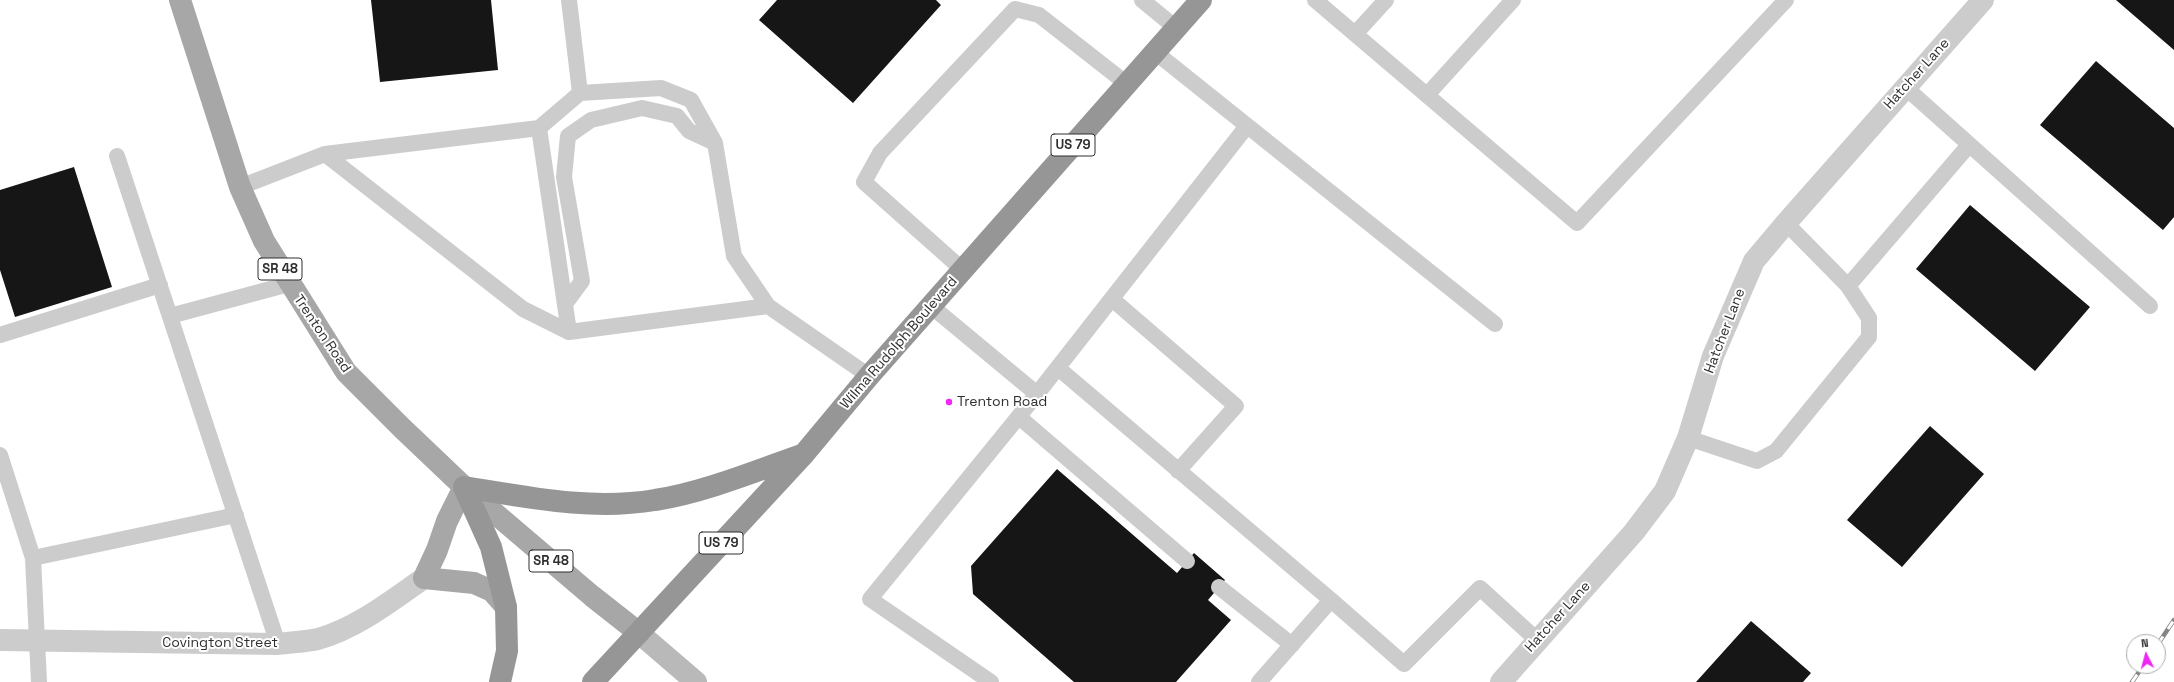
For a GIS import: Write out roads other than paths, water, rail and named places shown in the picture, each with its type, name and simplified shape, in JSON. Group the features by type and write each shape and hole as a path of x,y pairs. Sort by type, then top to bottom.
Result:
{"highway":[{"name":"Wilma Rudolph Boulevard","path":"593,682 804,454 869,376 1201,0"},
{"path":"464,487 572,504 623,504 656,500 718,484 804,454"},
{"name":"SR 48","path":"464,487 491,547 506,607 507,651 500,682"}],"main road":[{"name":"Trenton Road","path":"180,0 240,187 264,241 289,284 346,372 464,487 592,596 639,633"},
{"path":"464,487 447,521 437,550 424,578 474,583 492,591 506,607"}],"street":[{"name":"Hatcher Lane","path":"1501,682 1634,532 1665,491 1688,438 1713,356 1754,261 1905,87 1983,0"},
{"name":"Covington Street","path":"0,640 278,644 318,638 351,626 384,606 424,578"},
{"path":"639,633 696,682"}],"lane":[{"path":"569,0 580,93"},
{"path":"1142,0 1176,28"},
{"path":"1315,0 1577,223 1786,0"},
{"path":"1355,34 1386,0"},
{"path":"1427,95 1513,0"},
{"path":"963,270 864,182 880,153 1015,9 1039,15 1127,84"},
{"path":"1155,52 1495,324"},
{"path":"1905,87 2150,306"},
{"path":"240,187 325,154 539,128 580,93 661,88 691,100 715,143 734,256 768,306 869,376"},
{"path":"565,304 582,281 564,177 568,136 591,120 642,108 678,116 689,131 715,143"},
{"path":"991,682 870,599 1019,417 1247,126"},
{"path":"539,128 569,332"},
{"path":"1848,286 1969,144"},
{"path":"325,154 523,309 569,332 768,306"},
{"path":"117,156 278,644"},
{"path":"1688,438 1757,460 1776,451 1869,337 1869,318 1848,286 1786,223"},
{"path":"0,334 160,284"},
{"path":"170,316 289,284"},
{"path":"1112,299 1236,406 1178,471"},
{"path":"931,306 1037,394"},
{"path":"1058,368 1404,664 1480,588 1537,640"},
{"path":"1019,417 1187,561"},
{"path":"0,455 33,558 39,682"},
{"path":"33,558 236,515"},
{"path":"1219,587 1292,645"},
{"path":"1259,682 1331,600"}],"railway":[{"path":"2165,634 2174,620"},
{"path":"2132,682 2138,674"}],"place":[{"name":"Trenton Road","path":"949,402"}]}
